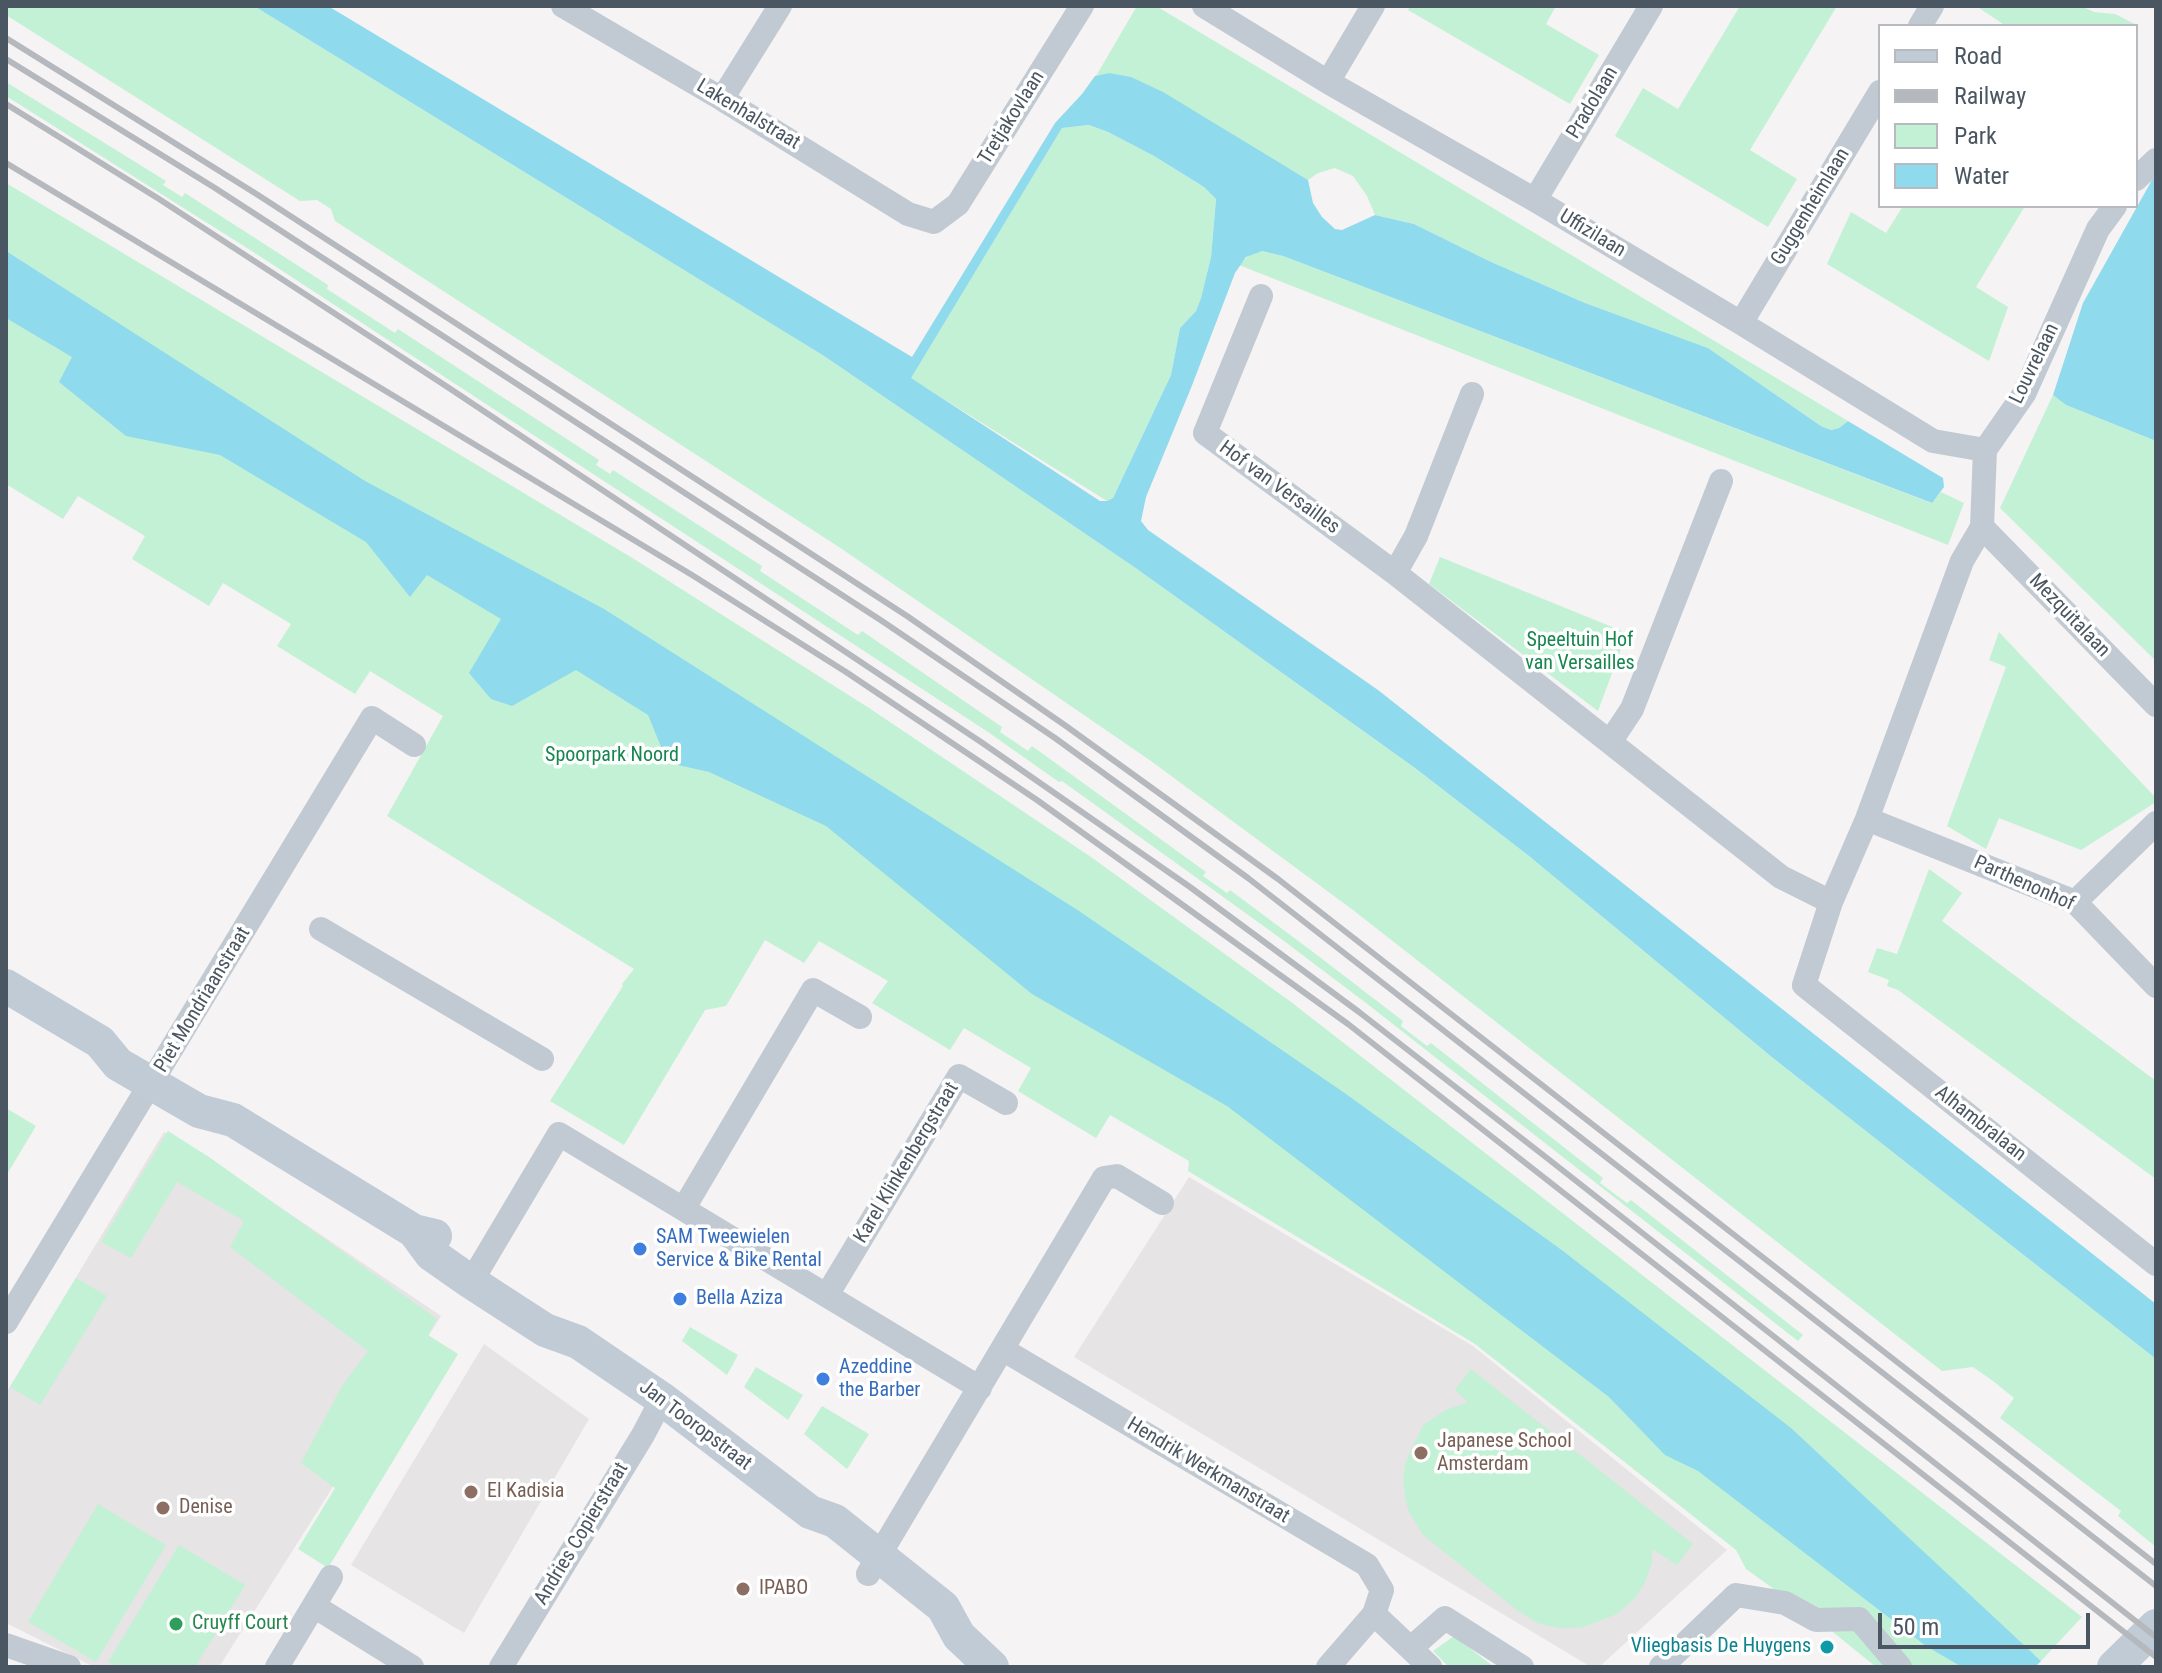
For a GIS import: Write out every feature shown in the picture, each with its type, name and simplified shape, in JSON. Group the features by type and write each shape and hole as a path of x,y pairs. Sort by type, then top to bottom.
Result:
{"street":[{"name":"Lakenhalstraat","path":"563,6 722,99 908,214 934,222"},
{"path":"722,99 780,6"},
{"name":"Tretjakovlaan","path":"934,222 958,204 1082,6"},
{"name":"Uffizilaan","path":"1204,6 1328,82 1535,200 1933,441 1985,450"},
{"path":"1328,82 1373,6"},
{"name":"Pradolaan","path":"1535,200 1651,6"},
{"path":"1921,24 1932,6"},
{"name":"Guggenheimlaan","path":"1741,323 1878,95"},
{"path":"2138,177 2156,160"},
{"name":"Louvrelaan","path":"1985,450 2024,394 2098,229 2114,208"},
{"name":"Hof van Versailles","path":"1261,296 1205,433 1395,573 1781,877 1831,902"},
{"path":"1395,573 1416,536 1472,394"},
{"path":"1831,902 1867,819 1962,561 1982,527 1985,450"},
{"path":"1610,742 1632,709 1721,481"},
{"name":"Mezquitalaan","path":"1982,527 2156,705"},
{"name":"Piet Mondriaanstraat","path":"6,1322 372,718 414,745"},
{"name":"Parthenonhof","path":"1867,819 2075,902 2156,986"},
{"path":"2075,902 2156,823"},
{"name":"Alhambralaan","path":"1831,902 1804,985 2156,1264"},
{"path":"321,929 542,1059"},
{"name":"Jan Tooropstraat","path":"6,986 100,1042 130,1046 158,1075 212,1094 233,1120 414,1231 444,1238 476,1272 558,1315 578,1342 662,1399 810,1512 822,1536 875,1565 931,1625 959,1636 992,1667"},
{"path":"684,1208 813,990 860,1017"},
{"name":"Karel Klinkenbergstraat","path":"827,1295 959,1076 1006,1103"},
{"path":"476,1272 559,1134 980,1388"},
{"path":"875,1565 1104,1178 1117,1176 1162,1203"},
{"name":"Hendrik Werkmanstraat","path":"1002,1349 1367,1565 1382,1590 1374,1614"},
{"name":"Andries Copierstraat","path":"501,1667 662,1399"},
{"path":"277,1667 331,1577"},
{"path":"1661,1667 1736,1595 1785,1603 1816,1620 1859,1619 1900,1667"},
{"path":"314,1606 412,1667"},
{"path":"1328,1667 1374,1614 1430,1667"},
{"path":"1411,1648 1445,1618 1522,1667"},
{"path":"2114,1667 2156,1626"},
{"path":"6,1645 69,1667"}],"shaded area":[{"name":"Denise","path":"164,1132 209,1159 441,1316 219,1667 94,1667 6,1623 6,1393"},
{"name":"Japanese School Amsterdam","path":"1189,1177 1473,1346 1727,1550 1599,1667 1591,1667 1074,1357"},
{"name":"El Kadisia","path":"484,1344 589,1419 464,1633 351,1565"}],"green space":[{"path":"6,6 254,6 824,356 1137,569 1415,768 1529,856 1773,1058 2156,1359 2156,1547 2118,1516 2121,1511 2000,1418 2014,1398 1993,1381 1973,1367 1942,1371 1353,910 1151,761 842,549 335,221 331,209 317,200 300,201 6,15"},
{"path":"1137,6 1156,6 1848,421 1831,430 1821,426 1708,348 1585,303 1414,224 1375,215 1353,176 1335,168 1308,180 1235,137 1109,73 1096,76"},
{"path":"1410,6 1556,6 1546,24 1599,55 1570,104 1408,10"},
{"path":"1740,6 1837,6 1750,150 1797,179 1768,227 1615,136 1643,88 1678,109"},
{"path":"1976,6 2081,6 2094,12 2115,14 2135,24 2003,24"},
{"path":"6,82 166,181 163,185 182,197 185,193 328,285 327,289 395,333 398,329 599,460 596,465 610,474 613,470 762,566 760,571 858,635 862,631 1002,727 1000,732 1028,751 1032,746 1206,872 1203,876 1227,893 1230,890 1317,955 1403,1021 1401,1026 1427,1046 1431,1043 1603,1178 1600,1183 1627,1203 1631,1200 1803,1335 1798,1341 1366,1003 1062,781 1059,782 988,732 258,255 6,96"},
{"path":"1089,125 1154,156 1204,187 1216,199 1211,257 1201,298 1196,311 1180,328 1171,375 1113,498 1107,501 910,378 1062,128"},
{"name":"Spoorpark Noord","path":"6,183 634,559 869,708 1091,857 1291,1002 2082,1617 2041,1661 2034,1654 2021,1667 1876,1667 1746,1569 1736,1550 1475,1344 1188,1171 1189,1161 1110,1115 1096,1138 1018,1091 1031,1068 964,1028 950,1050 872,1003 888,981 819,941 804,963 765,940 726,1006 705,1010 624,1145 550,1101 634,969 387,816 443,716 370,671 355,694 277,646 291,624 223,583 209,606 132,559 145,536 78,496 63,519 6,484"},
{"path":"1902,208 2024,208 1976,287 2008,307 1989,361 1827,264 1851,212 1886,233"},
{"path":"1262,251 1283,256 1931,503 1941,492 1964,503 1948,545 1239,265 1250,254"},
{"path":"2053,395 2066,405 2156,441 2156,661 2000,508"},
{"name":"Speeltuin Hof van Versailles","path":"1440,557 1627,633 1598,711 1429,584"},
{"path":"1999,632 2156,798 2156,802 2081,850 1999,818 1986,849 1947,826 2006,667 1989,660"},
{"path":"1929,869 1962,893 1942,921 2156,1081 2156,1179 1898,990 1887,986 1889,980 1868,972 1877,948 1897,954"},
{"path":"6,1108 36,1126 6,1176"},
{"path":"168,1131 437,1319 428,1335 458,1354 328,1568 298,1549 335,1488 301,1463 342,1386 368,1351 230,1247 244,1221 177,1182 131,1258 101,1242"},
{"path":"76,1278 107,1296 40,1405 10,1387"},
{"path":"690,1327 738,1355 727,1375 682,1341"},
{"path":"756,1367 803,1395 788,1420 744,1387"},
{"path":"1471,1369 1693,1544 1677,1565 1652,1549 1652,1562 1645,1582 1636,1597 1617,1614 1581,1628 1558,1628 1537,1623 1423,1535 1409,1512 1403,1480 1405,1464 1423,1425 1446,1410 1468,1402 1455,1390"},
{"path":"822,1406 869,1434 847,1469 804,1434"},
{"path":"98,1504 166,1545 96,1662 28,1622"},
{"name":"Cruyff Court","path":"179,1545 245,1585 195,1667 117,1667 108,1662"},
{"path":"1454,1636 1494,1667 1449,1667 1433,1651"}],"water":[{"path":"254,6 328,6 912,357 1055,123 1095,76 1109,73 1131,77 1163,92 1308,180 1313,203 1335,229 1342,230 1375,215 1414,224 1585,303 1708,348 1821,426 1831,430 1848,421 1943,478 1944,487 1932,503 1283,256 1262,251 1246,257 1235,273 1146,497 1141,521 1148,530 1378,690 2156,1304 2156,1359 1773,1058 1529,856 1415,768 1137,569 824,356","holes":["1089,125 1108,132 1204,187 1216,199 1211,257 1201,298 1196,311 1180,328 1171,375 1113,498 1100,501 911,378 1062,128"]},
{"path":"2156,177 2156,441 2066,405 2053,395 2083,303"},
{"path":"6,251 365,481 604,609 1079,911 1346,1094 1563,1251 1791,1428 2041,1661 2035,1667 1962,1667 1926,1646 1698,1471 1665,1455 1609,1397 1227,1106 1032,994 826,826 709,772 678,765 662,749 648,715 576,670 512,706 491,699 469,673 501,619 427,575 410,597 366,542 220,455 126,436 59,382 72,357 6,318"}],"railway":[{"path":"6,38 258,195 907,616 1066,726 1278,879 2156,1564"},
{"path":"6,59 215,188 882,621 1055,738 1248,878 2156,1586"},
{"path":"6,104 159,199 449,388 981,742 1190,887 1359,1012 2156,1637"},
{"path":"6,163 692,575 846,672 1037,800 1348,1024 2156,1657"}],"place":[{"name":"SAM Tweewielen Service & Bike Rental","path":"640,1249"},
{"name":"Bella Aziza","path":"680,1299"},
{"name":"Azeddine the Barber","path":"823,1379"},
{"name":"Japanese School Amsterdam","path":"1421,1453"},
{"name":"El Kadisia","path":"471,1492"},
{"name":"Denise","path":"163,1508"},
{"name":"IPABO","path":"743,1589"},
{"name":"Cruyff Court","path":"176,1624"},
{"name":"Vliegbasis De Huygens","path":"1827,1647"}]}
